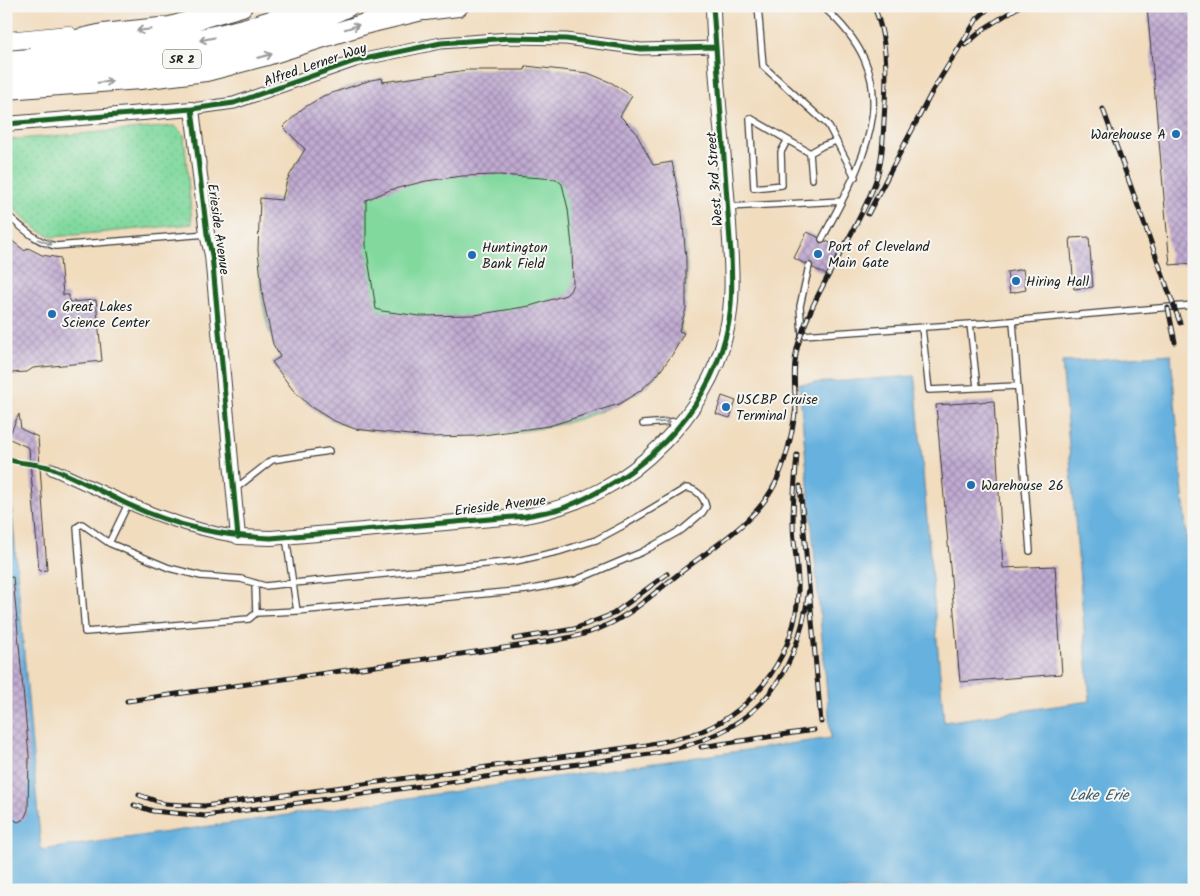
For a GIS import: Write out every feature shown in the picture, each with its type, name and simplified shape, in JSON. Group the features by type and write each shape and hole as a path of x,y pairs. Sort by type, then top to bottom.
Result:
{"highway":[{"path":"6,60 49,45 103,34 170,26 242,6"},
{"name":"SR 2","path":"6,76 180,60 236,48 290,23 312,6"},
{"name":"SR 2","path":"6,60 168,46 290,23 348,6"},
{"path":"6,89 140,79 206,71 267,56 353,27 431,8 458,6"}],"main road":[{"path":"6,40 103,34"}],"street":[{"name":"West 3rd Street","path":"713,6 728,207 732,289 726,334 721,349"},
{"name":"Alfred Lerner Way","path":"192,110 234,103 355,60 441,43 510,38 566,39 641,49 715,47"},
{"path":"6,124 192,110"},
{"name":"Erieside Avenue","path":"192,110 207,234 212,256 238,537"},
{"name":"Erieside Avenue","path":"52,469 128,504 186,526 238,537 286,537 526,516 561,508 601,491 635,470 684,421 706,386 721,349"}],"lane":[{"path":"758,6 763,66 821,118 836,141 855,177"},
{"path":"822,6 856,44 868,70 874,101 871,136 855,177 822,239"},
{"path":"787,141 781,152 782,186 754,188 750,118 810,153"},
{"path":"810,153 836,141"},
{"path":"810,153 812,179"},
{"path":"728,207 842,201"},
{"path":"6,214 34,238 44,244 56,246 207,234"},
{"path":"809,266 800,306 802,336 1013,321 1194,305"},
{"path":"1013,321 1030,551"},
{"path":"970,324 977,387"},
{"path":"922,328 929,390 1018,386"},
{"path":"643,424 684,421"},
{"path":"233,490 272,460 328,450"},
{"path":"686,488 693,489 704,499 706,506 702,513 683,529 642,552 574,581 545,588 472,596 256,613 249,619 85,632 77,527 82,524 109,543 170,568 201,576 241,579 265,586 516,561 561,552 603,536 686,488"},
{"path":"109,543 128,504"},
{"path":"286,537 297,611"},
{"path":"255,584 256,613"}],"green space":[{"name":"Huntington Bank Field","path":"526,66 569,71 594,77 632,96 620,117 635,131 653,165 672,162 683,225 687,268 687,289 680,331 684,333 675,350 659,373 638,392 611,407 548,427 514,433 446,437 357,428 338,423 323,415 298,395 272,362 280,357 272,340 262,301 258,238 260,199 282,199 287,180 305,149 283,127 317,101 368,81 382,78 384,82 467,70 525,70"},
{"path":"175,126 184,135 192,224 53,237 38,230 6,202 6,140"}],"water":[{"name":"Lake Erie","path":"1171,354 1194,623 1194,890 6,890 6,478 9,477 41,850 831,738 799,384 915,376 944,722 1090,701 1062,362"}],"building":[{"name":"Warehouse A","path":"1147,6 1194,6 1194,263 1170,265"},
{"name":"Huntington Bank Field","path":"526,66 588,73 612,83 632,96 620,116 635,131 653,165 672,162 682,212 686,260 686,309 679,331 684,333 672,355 658,374 640,391 619,404 549,426 476,436 428,437 355,429 332,420 311,407 293,390 272,362 280,357 273,344 263,299 258,250 260,198 282,200 287,180 305,149 283,127 302,109 323,96 371,80 382,78 383,82 467,70 525,70","holes":["499,175 556,179 562,184 568,209 572,246 573,284 566,295 530,306 475,315 420,316 376,309 366,246 366,200 390,190 426,181 462,176"]},
{"name":"Port of Cleveland Main Gate","path":"807,232 818,237 820,243 826,241 842,249 829,276 813,268 810,262 805,264 794,258"},
{"name":"Great Lakes Science Center","path":"6,236 25,251 28,248 42,255 60,258 63,295 69,295 69,302 96,300 102,361 33,368 27,372 10,373 6,367"},
{"path":"1089,237 1093,287 1074,289 1070,238"},
{"name":"Hiring Hall","path":"1023,269 1026,290 1010,293 1007,272"},
{"name":"USCBP Cruise Terminal","path":"722,396 736,401 730,418 716,414"},
{"name":"Warehouse 26","path":"994,401 1003,568 1055,566 1062,674 960,682 936,405"},
{"path":"19,414 21,429 38,437 47,570 39,571 29,448 8,438"},
{"path":"13,577 29,756 28,810 24,819 18,822 11,818 6,801 6,578"}],"railway":[{"path":"796,413 794,370 798,345 814,303 866,204 875,183 882,154 886,66 884,42 874,6"},
{"path":"868,214 933,90 977,19 991,6"},
{"path":"965,45 985,28 1020,6"},
{"path":"1103,109 1180,323"},
{"path":"1168,308 1175,342"},
{"path":"127,701 532,644 596,630 624,616 642,603 730,535 755,512 775,484 783,465 789,446 796,407"},
{"path":"139,795 165,804 205,806 647,745 702,731 722,721 756,693 782,655 790,635 796,613 798,591 793,523 797,455"},
{"path":"800,486 821,722"},
{"path":"514,639 574,629 613,614 667,574"},
{"path":"134,805 153,811 205,816 650,754 685,746 715,735 740,720 762,702 779,680 793,654 802,624 809,589"},
{"path":"701,747 814,730"}],"cycle path":[{"path":"6,459 51,468 145,512 180,524 233,535 271,538 526,516 563,508 618,480 643,462 666,441 686,418 716,365 726,335 730,315 732,275 713,6"},
{"path":"6,124 192,109 234,103 355,61 441,43 510,38 566,39 641,49 715,47"},
{"path":"192,109 207,234 212,255 238,537"}],"place":[{"name":"Warehouse A","path":"1176,134"},
{"name":"Port of Cleveland Main Gate","path":"818,254"},
{"name":"Huntington Bank Field","path":"472,255"},
{"name":"Hiring Hall","path":"1016,281"},
{"name":"Great Lakes Science Center","path":"52,314"},
{"name":"USCBP Cruise Terminal","path":"726,407"},
{"name":"Warehouse 26","path":"971,485"}]}
